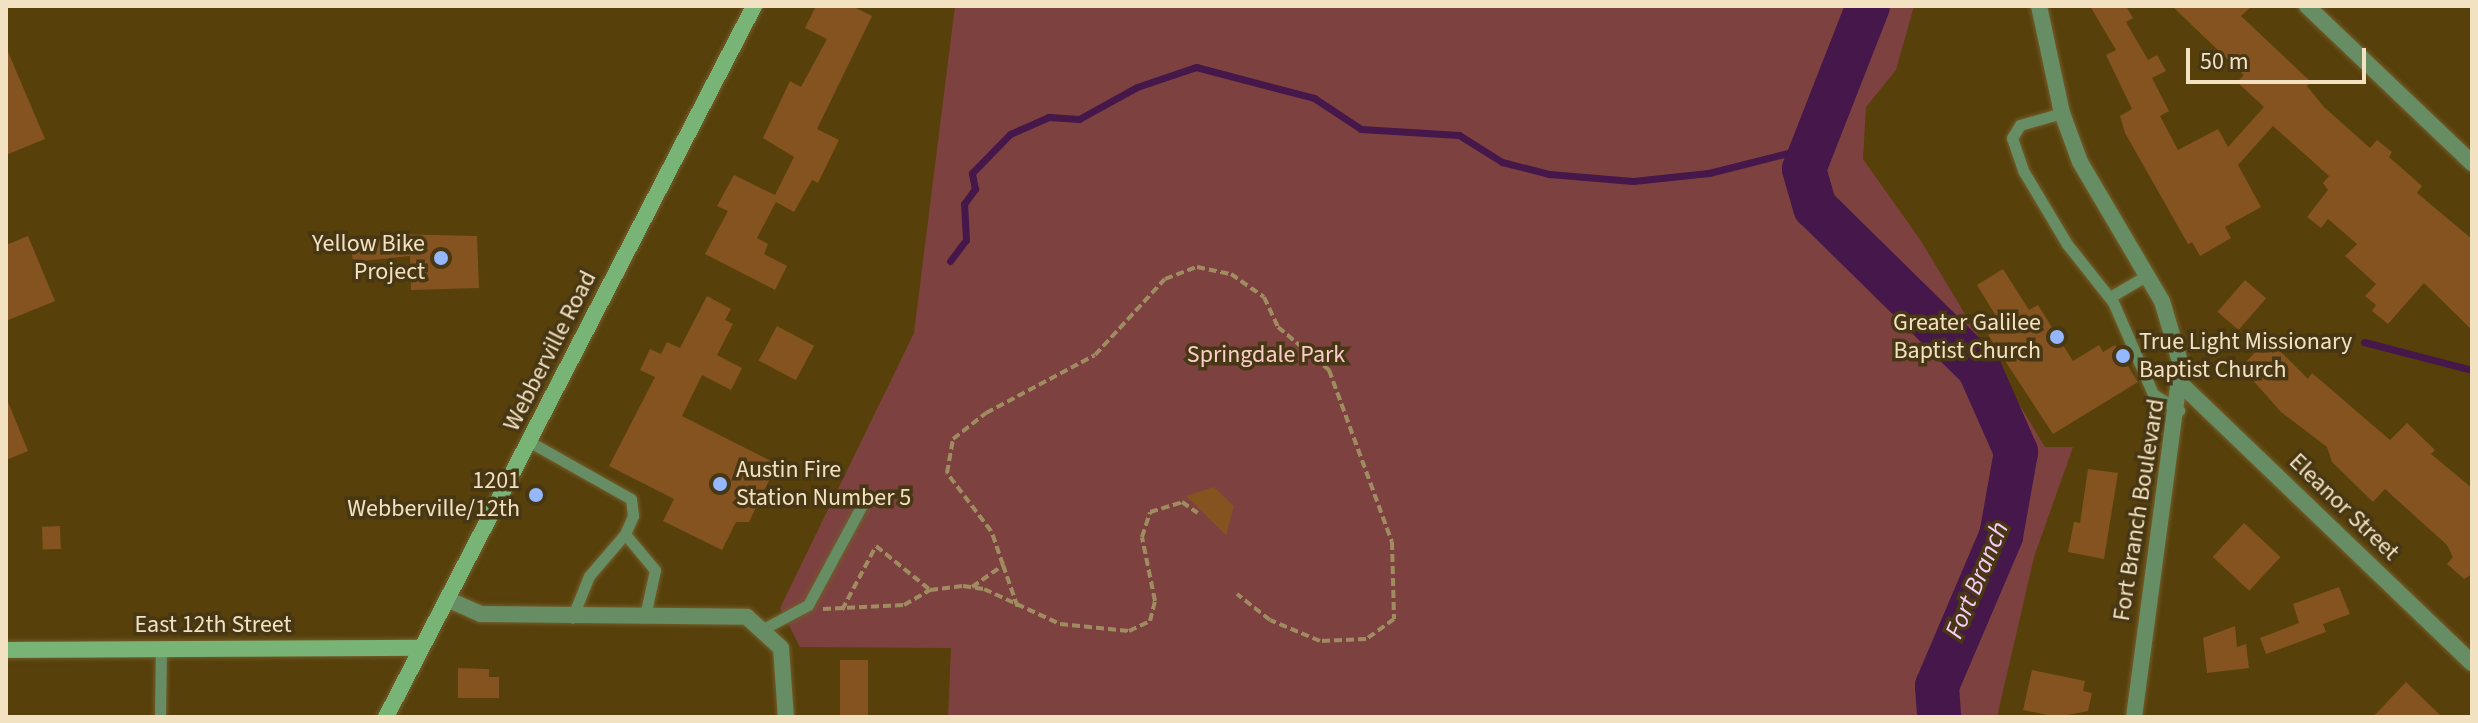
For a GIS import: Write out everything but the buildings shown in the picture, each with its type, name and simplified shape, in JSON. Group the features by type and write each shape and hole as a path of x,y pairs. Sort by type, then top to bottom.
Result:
{"street":[{"name":"Webberville Road","path":"386,717 754,6"},
{"name":"Fort Branch Boulevard","path":"2039,6 2062,113 2095,193 2171,321 2183,386 2134,717"},
{"path":"2307,6 2472,163"},
{"name":"Eleanor Street","path":"2183,386 2472,663"},
{"path":"447,599 480,614 571,619 728,614 768,630 785,663 786,717"},
{"name":"East 12th Street","path":"6,650 420,648"}],"lane":[{"path":"2062,113 2020,125 2012,138 2024,172 2067,244 2110,297 2153,394 2179,410"},
{"path":"2110,297 2146,276"},
{"path":"530,442 631,499 633,516 625,534 589,576 571,619"},
{"path":"768,630 808,605 862,505"},
{"path":"625,534 655,570 645,616"},
{"path":"160,717 161,649"}],"path":[{"path":"1018,610 991,531 947,473 953,439 986,413 1095,355 1165,279 1197,267 1231,274 1264,297 1278,327 1329,370 1392,542 1394,619 1366,639 1320,641 1270,620 1237,594"},
{"path":"819,609 904,605 930,590 972,587 1018,610 1060,624 1129,631 1150,621 1155,601 1142,537 1150,512 1182,502 1198,513"},
{"path":"842,610 876,546 930,590"},
{"path":"972,587 1003,565"}],"green space":[{"name":"Springdale Park","path":"955,6 1914,6 1896,70 1866,107 1863,159 1921,241 2045,447 2073,447 2034,557 1997,717 948,717 951,648 800,647 780,608 914,333"}],"waterway":[{"name":"Fort Branch","path":"1868,6 1804,169 1815,207 1979,368 2016,452 2001,536 1937,686 1939,717"},
{"path":"950,261 966,240 964,204 975,189 972,173 1010,134 1049,117 1079,119 1137,87 1196,67 1314,98 1361,129 1459,135 1502,162 1549,174 1633,181 1709,173 1811,147"},
{"path":"2364,342 2472,370"}],"place":[{"name":"Yellow Bike Project","path":"441,258"},
{"name":"Greater Galilee Baptist Church","path":"2057,337"},
{"name":"True Light Missionary Baptist Church","path":"2123,356"},
{"name":"Austin Fire Station Number 5","path":"720,484"},
{"name":"1201 Webberville/12th","path":"536,495"}]}
